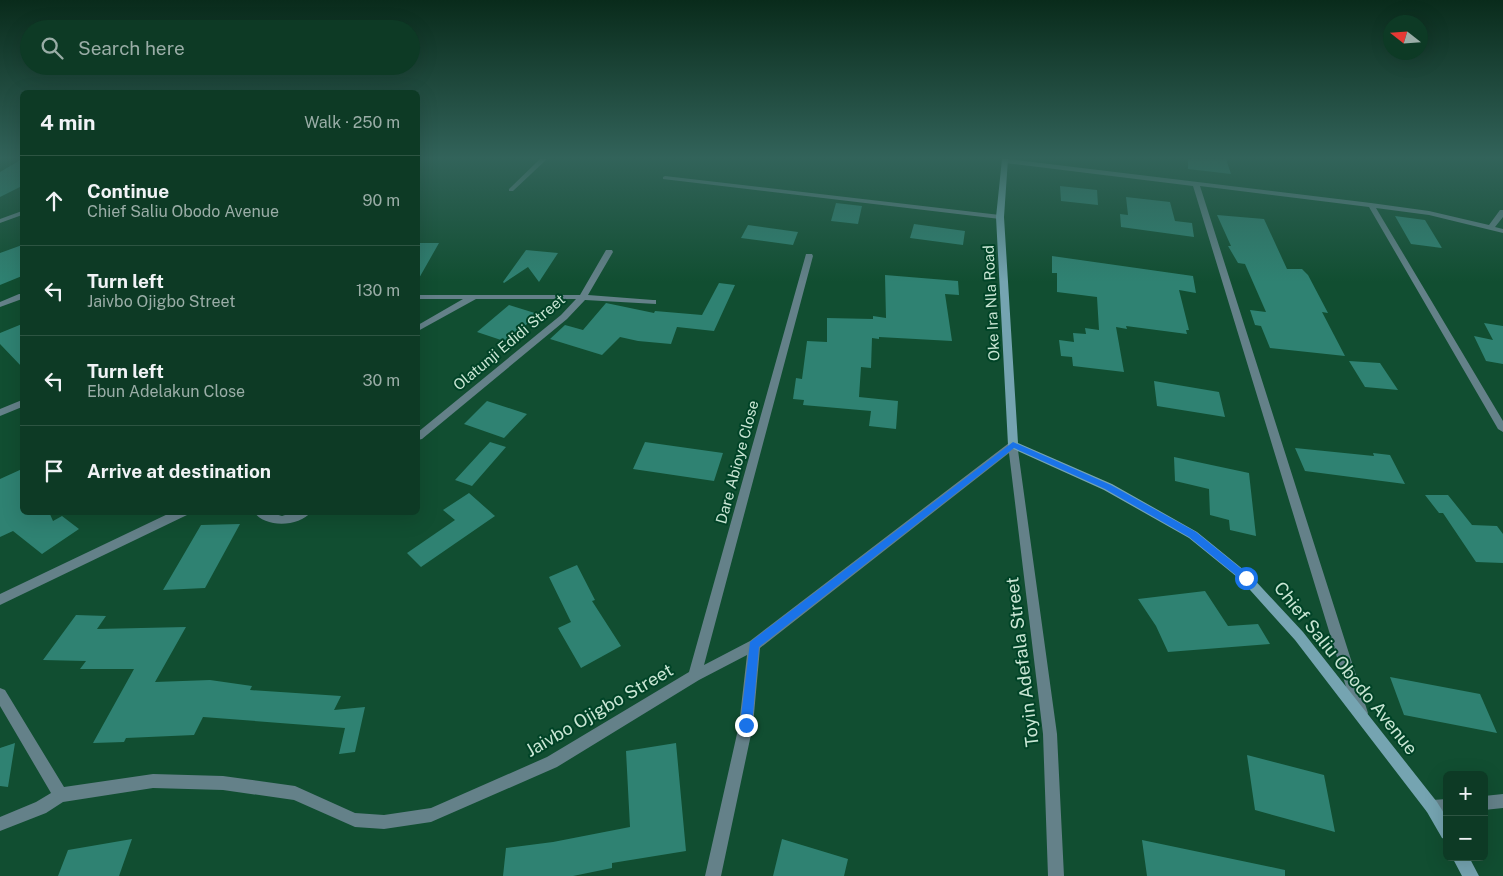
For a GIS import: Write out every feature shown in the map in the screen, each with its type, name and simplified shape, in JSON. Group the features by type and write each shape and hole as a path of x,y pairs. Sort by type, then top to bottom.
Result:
{"street":[{"path":"853,200 1000,217"},
{"name":"Oke Ira Nla Road","path":"1002,200 1000,217 1013,445"},
{"path":"1201,200 1363,719"},
{"path":"1328,200 1429,214 1503,231"},
{"path":"1371,205 1503,429"},
{"path":"1490,227 1503,212"},
{"path":"0,221 20,214"},
{"path":"608,252 583,297 653,302"},
{"name":"Dare Abioye Close","path":"694,676 809,256"},
{"path":"0,305 20,297"},
{"name":"Olatunji Edidi Street","path":"420,297 583,297"},
{"path":"420,327 475,297"},
{"name":"Olatunji Edidi Street","path":"420,435 564,318 583,297"},
{"path":"0,414 20,404"},
{"name":"Chief Saliu Obodo Avenue","path":"1013,445 1108,487 1193,535 1246,578 1299,636 1363,719 1440,806"},
{"name":"Jaivbo Ojigbo Street","path":"0,824 41,808 60,795 153,780 223,783 294,794 355,820 384,822 431,815 552,762 694,676 754,645 1013,445"},
{"name":"Toyin Adefala Street","path":"1013,445 1050,734 1056,876"},
{"path":"0,600 178,515"},
{"path":"262,515 268,520 288,521 300,515"},
{"path":"713,876 746,725 754,645"},
{"path":"0,694 60,795"},
{"path":"1488,803 1503,801"},
{"path":"1462,861 1470,876"}],"building":[{"path":"1098,200 1098,205 1061,201"},
{"path":"1126,200 1170,202 1175,221 1192,223 1194,237 1121,227 1120,214 1128,215"},
{"path":"836,203 862,206 858,224 831,221"},
{"path":"1217,215 1264,219 1287,269 1302,269 1308,275 1328,313 1322,312 1345,356 1270,348 1261,326 1255,325 1250,310 1266,312 1245,264 1238,263 1228,246 1231,246"},
{"path":"1395,216 1425,220 1442,248 1411,244"},
{"path":"914,224 965,231 963,245 910,238"},
{"path":"748,225 798,232 793,245 741,238"},
{"path":"420,243 439,243 420,276"},
{"path":"20,246 20,277 0,285 0,253"},
{"path":"526,250 558,253 539,282 528,267 504,283 503,282"},
{"path":"1052,256 1193,276 1196,293 1179,290 1189,330 1186,330 1187,334 1126,326 1127,329 1116,327 1124,372 1073,366 1072,357 1061,356 1059,340 1074,342 1073,333 1086,334 1085,328 1099,330 1097,297 1057,292 1057,273 1052,273"},
{"path":"885,275 958,281 959,295 945,294 952,341 872,338 871,368 861,367 859,397 898,401 896,429 869,426 871,411 803,405 804,400 793,399 796,378 802,379 807,341 827,342 827,318 873,319 873,316 886,318"},
{"path":"719,283 735,285 714,331 677,327 671,344 638,341 620,337 602,355 550,339 565,325 583,330 606,303 654,313 655,311 702,315"},
{"path":"509,305 538,314 507,342 477,332"},
{"path":"1484,323 1503,326 1503,364 1486,361 1474,336 1493,340"},
{"path":"20,325 20,365 0,344 0,333"},
{"path":"1349,361 1380,363 1398,390 1365,387"},
{"path":"1154,381 1219,392 1225,417 1157,406"},
{"path":"487,401 527,414 504,438 464,424"},
{"path":"490,442 506,447 472,486 455,480"},
{"path":"645,442 723,453 714,481 633,469"},
{"path":"1295,448 1374,456 1373,453 1390,455 1405,484 1305,471"},
{"path":"1174,457 1249,473 1256,536 1230,530 1229,520 1210,515 1209,489 1175,481"},
{"path":"20,470 20,515 50,515 53,521 62,516 79,529 42,554 13,531 0,537 0,479"},
{"path":"469,493 495,516 421,567 407,553 455,520 443,510"},
{"path":"1425,495 1448,495 1472,525 1497,526 1503,534 1503,563 1476,562 1443,513 1439,513"},
{"path":"240,524 205,588 163,590 201,525"},
{"path":"577,565 595,600 592,601 621,646 581,668 558,628 571,622 549,577"},
{"path":"1205,591 1228,626 1258,624 1270,644 1168,652 1156,626 1138,599"},
{"path":"76,615 106,616 97,629 186,627 155,682 210,680 252,686 250,690 341,696 334,710 365,707 355,752 339,754 345,728 203,717 194,735 126,738 124,742 93,743 134,669 80,669 86,661 43,660"},
{"path":"1390,677 1480,694 1497,733 1404,715"},
{"path":"15,743 8,787 0,786 0,748"},
{"path":"676,743 686,851 612,863 612,868 573,876 503,876 506,848 553,842 630,827 626,751"},
{"path":"1247,755 1324,775 1335,832 1255,810"},
{"path":"132,839 119,876 58,876 68,850"},
{"path":"782,839 848,859 844,876 773,876"},
{"path":"1142,840 1285,870 1285,876 1147,876"}],"route":[{"path":"746,725 754,645 1013,445 1108,487 1193,535 1246,578"}]}
